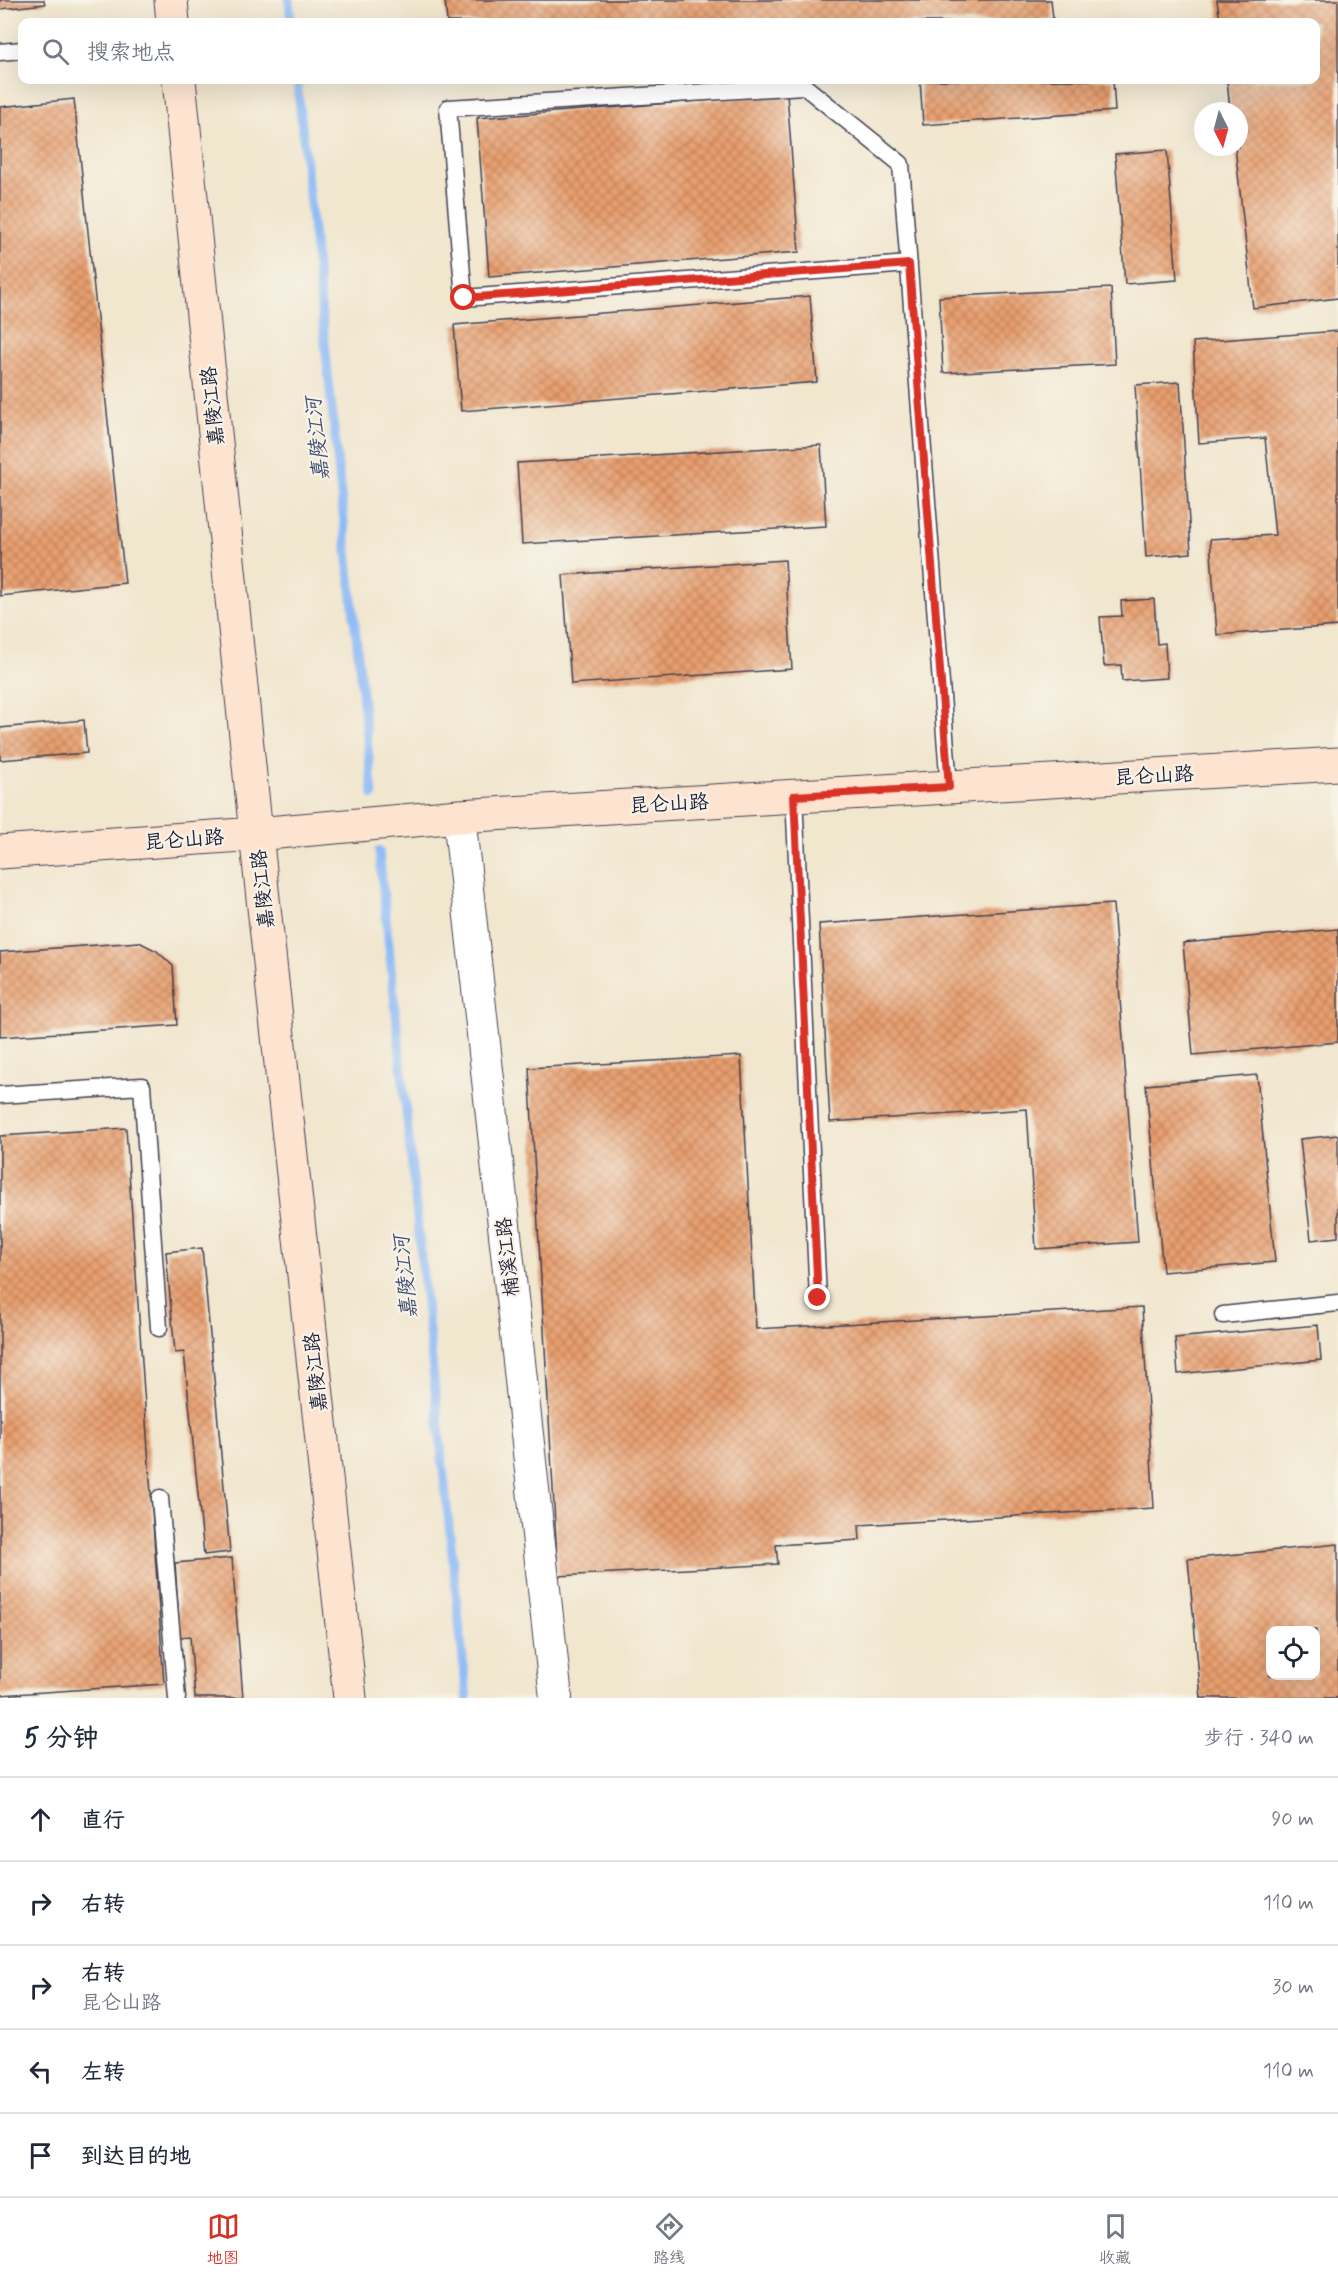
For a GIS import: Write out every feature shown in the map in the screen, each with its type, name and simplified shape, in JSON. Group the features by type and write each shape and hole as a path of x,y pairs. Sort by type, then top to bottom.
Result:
{"street":[{"path":"171,0 173,18"},
{"name":"嘉陵江路","path":"179,84 256,834 350,1698"},
{"name":"昆仑山路","path":"0,852 256,834 459,816 1338,764"},
{"name":"楠溪江路","path":"459,816 556,1698"}],"lane":[{"path":"0,52 18,50"},
{"path":"909,264 464,298 448,108 804,86 901,164 909,264 949,787"},
{"path":"794,796 818,1298"},
{"path":"0,1095 142,1086 159,1328"},
{"path":"1223,1315 1338,1303"},
{"path":"160,1498 177,1698"}],"building":[{"path":"0,0 44,0 45,4 0,9"},
{"path":"445,0 1051,0 1053,18 447,18"},
{"path":"1217,0 1338,0 1338,298 1253,308 1236,156 1248,156 1248,102 1229,102 1227,84 1320,84 1320,18 1219,18"},
{"path":"920,84 1113,84 1115,111 923,125"},
{"path":"787,94 799,252 489,277 477,118"},
{"path":"74,99 125,583 0,596 0,107"},
{"path":"1167,150 1177,280 1125,284 1115,154"},
{"path":"1111,288 1115,364 943,373 939,297"},
{"path":"810,296 817,382 461,411 454,325"},
{"path":"1338,331 1338,626 1217,635 1210,539 1275,535 1265,438 1199,443 1193,342"},
{"path":"1180,382 1191,553 1146,557 1135,385"},
{"path":"821,445 826,526 522,544 517,463"},
{"path":"785,560 792,669 571,684 563,575"},
{"path":"1154,599 1157,644 1165,643 1167,678 1122,681 1121,665 1104,666 1100,617 1122,616 1121,601"},
{"path":"84,720 87,753 0,760 0,728"},
{"path":"1113,904 1138,1242 1036,1249 1027,1109 830,1122 819,924"},
{"path":"1338,929 1338,1042 1193,1055 1183,943"},
{"path":"139,942 157,951 173,966 177,1025 0,1037 0,952"},
{"path":"741,1056 756,1329 1142,1307 1154,1508 859,1525 860,1540 776,1545 778,1564 558,1576 529,1068"},
{"path":"1257,1075 1275,1262 1163,1272 1146,1085"},
{"path":"126,1128 164,1684 0,1695 0,1136"},
{"path":"1338,1135 1338,1237 1311,1240 1300,1139"},
{"path":"202,1248 230,1552 204,1555 184,1352 175,1353 166,1252"},
{"path":"1318,1325 1321,1360 1178,1374 1175,1338"},
{"path":"1338,1544 1338,1698 1201,1698 1188,1559"},
{"path":"232,1558 243,1698 195,1698 190,1636 180,1637 175,1563"}],"waterway":[{"name":"嘉陵江河","path":"289,0 291,18"},
{"name":"嘉陵江河","path":"297,84 373,795"},
{"name":"嘉陵江河","path":"379,851 467,1698"}],"route":[{"path":"464,298 909,264 949,787 794,796 818,1298"}]}
